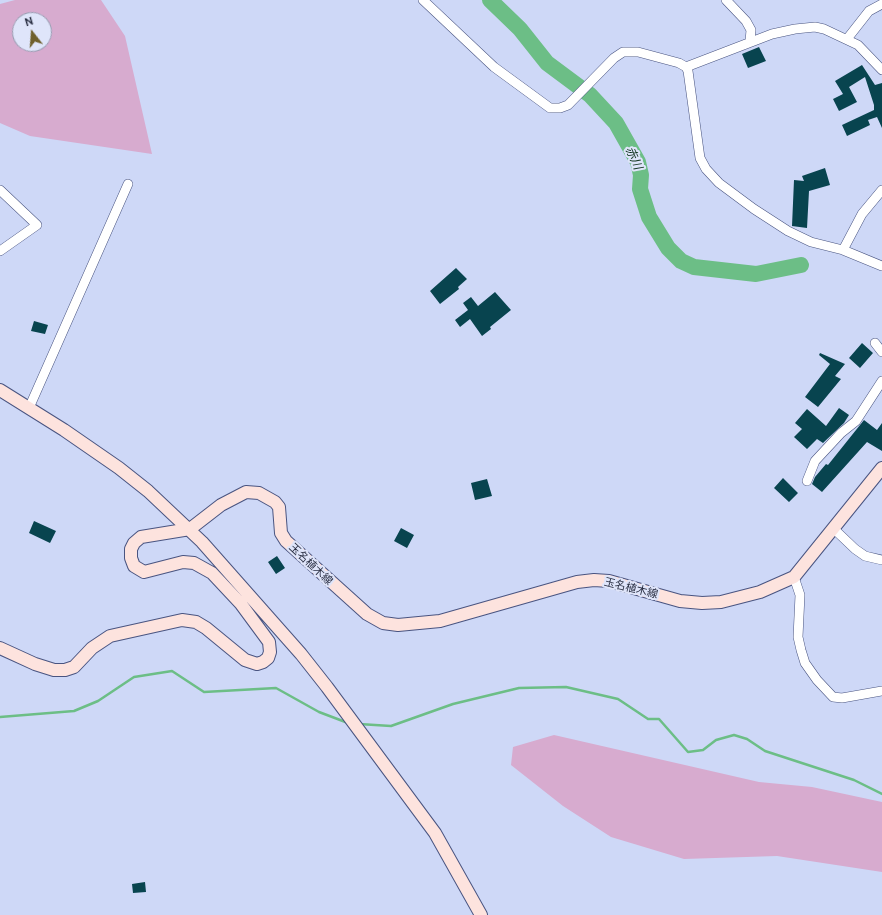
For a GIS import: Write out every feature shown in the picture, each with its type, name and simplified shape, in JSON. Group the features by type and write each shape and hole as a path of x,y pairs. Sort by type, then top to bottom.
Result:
{"main road":[{"path":"0,390 64,430 119,468 148,491 190,529 301,654 392,774 435,833 480,914"},
{"name":"玉名植木線","path":"0,648 35,664 54,670 65,670 74,667 92,648 110,636 182,620 196,622 206,628 245,660 257,664 263,662 268,658 270,652 269,642 241,604 212,573 194,563 183,562 144,572 137,569 132,562 131,549 134,543 141,537 190,529 221,505 239,494 252,491 259,493 275,502 279,507 281,533 286,541 310,564 367,614 383,623 398,626 440,620 577,582 594,580 609,581 680,601 702,603 721,602 760,592 794,577 882,468"}],"street":[{"path":"423,0 494,67 550,108 560,108 568,105 614,58 623,52 638,52 672,60 686,67 688,72 700,158 706,169 719,184 788,231 811,242 843,250 882,266"},
{"path":"726,0 746,21 751,30 750,41"},
{"path":"847,39 869,11 882,4"},
{"path":"686,67 750,41 795,29 815,27 824,29 847,39 858,46 882,70"},
{"path":"29,408 128,184"},
{"path":"0,190 37,225 0,251"},
{"path":"843,250 862,214 882,190"},
{"path":"875,343 882,352"},
{"path":"807,481 815,461 841,433 856,421 882,381"},
{"path":"834,529 855,549 865,556 882,560"},
{"path":"794,577 800,595 798,638 805,663 817,680 833,697 842,698 882,691"}],"shaded area":[{"path":"15,0 101,0 125,36 152,154 30,136 0,123 0,4"},
{"path":"554,735 759,782 812,787 882,802 882,872 777,856 684,859 611,837 563,806 511,765 513,747"}],"building":[{"path":"759,47 766,61 748,68 742,54"},
{"path":"862,65 875,85 882,83 882,128 877,117 868,120 870,125 847,136 842,125 874,110 874,105 865,77 849,87 857,102 839,111 833,99 843,94 835,81"},
{"path":"825,168 830,185 809,191 807,228 792,226 794,180 804,181 802,176"},
{"path":"456,268 467,279 458,287 459,289 440,304 430,291"},
{"path":"495,292 511,310 490,327 491,329 482,336 470,319 460,327 455,320 468,310 463,303 471,297 478,306"},
{"path":"34,321 48,325 45,334 31,331"},
{"path":"862,343 873,353 860,368 849,358"},
{"path":"820,353 845,364 835,376 841,379 818,407 805,397 830,364 819,355"},
{"path":"839,408 849,415 844,423 823,443 817,439 807,449 794,437 802,429 795,423 807,409 826,426"},
{"path":"864,420 877,430 882,423 882,451 867,442 822,492 812,484 815,477 826,464 828,465"},
{"path":"783,478 798,493 789,502 774,488"},
{"path":"487,479 492,496 475,500 471,483"},
{"path":"34,521 56,531 50,543 29,533"},
{"path":"401,528 414,535 407,548 394,541"},
{"path":"277,556 285,568 276,574 268,562"},
{"path":"145,882 146,892 133,893 132,884"}],"waterway":[{"name":"赤川","path":"490,0 520,29 547,63 590,95 616,123 638,162 641,175 640,189 649,217 668,248 681,261 694,267 756,274 801,265"},
{"path":"0,717 74,711 98,701 134,677 172,671 204,692 276,688 319,712 348,723"},
{"path":"359,724 391,726 453,704 519,688 566,687 618,699 648,719 659,719 688,752 703,750 716,740 734,735 747,739 765,751 854,780 882,794"}]}
